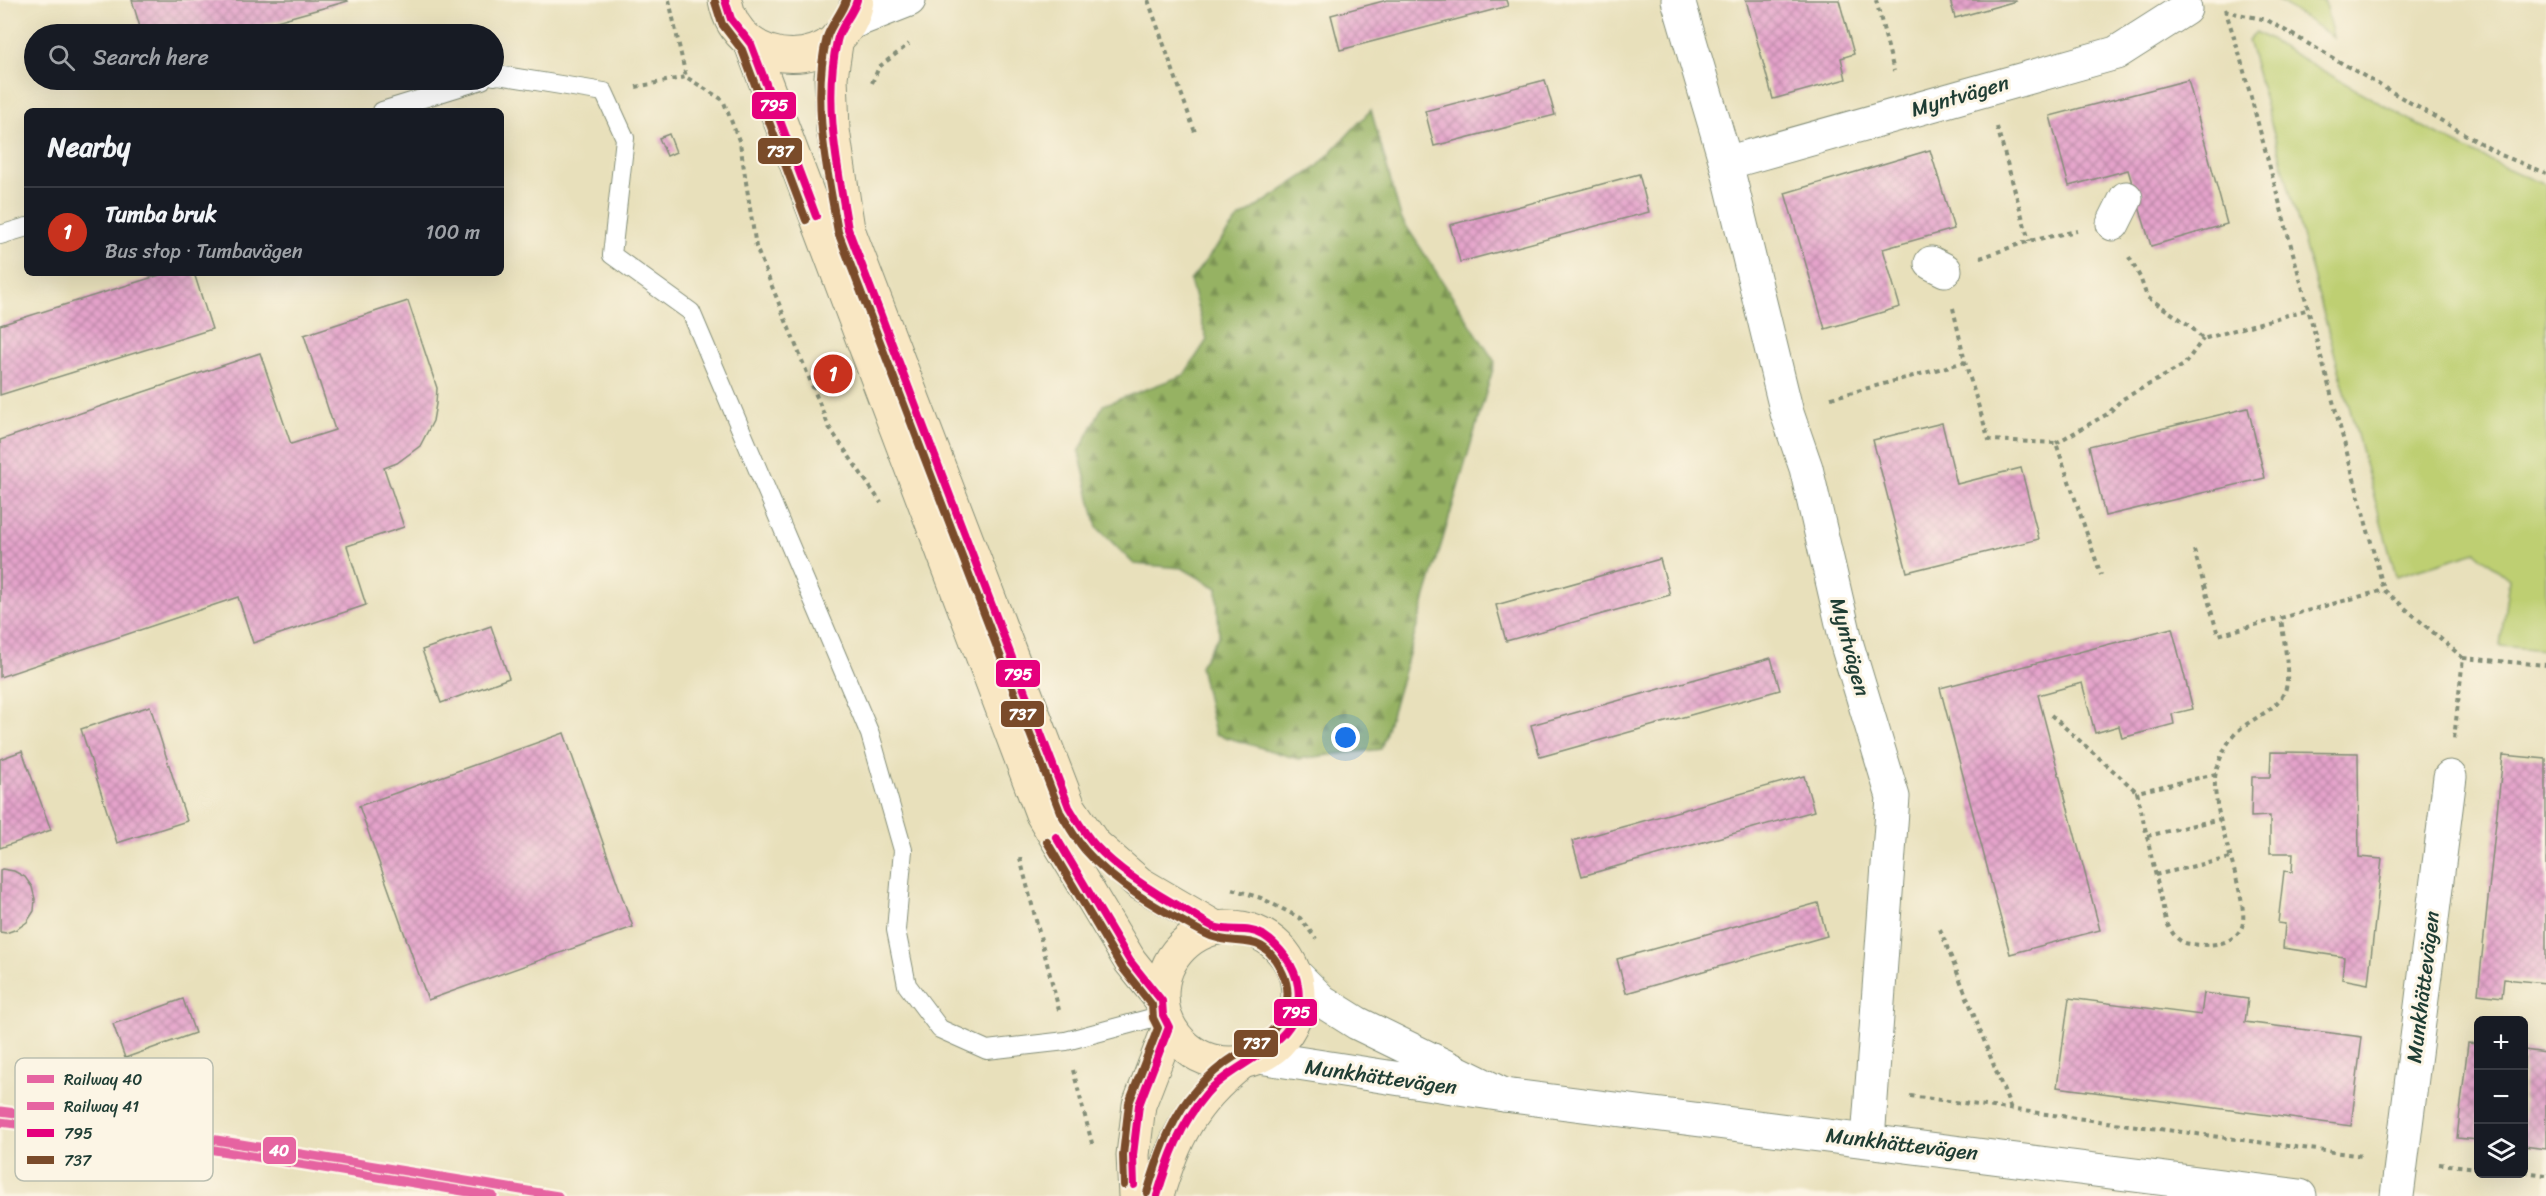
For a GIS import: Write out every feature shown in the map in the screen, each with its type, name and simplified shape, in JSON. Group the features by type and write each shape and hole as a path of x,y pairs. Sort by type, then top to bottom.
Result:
{"main road":[{"path":"724,0 727,13 735,27 751,44 1042,814 1184,1046 1208,1059 1250,1061"},
{"path":"751,44 774,54 797,56 818,51 847,21"},
{"path":"847,21 831,77 833,130 848,229 1069,807 1094,844 1139,883 1216,928"},
{"path":"1135,1196 1133,1155 1139,1105 1165,1014 1166,971 1172,958 1188,940 1216,928 1249,929 1262,934 1281,949 1294,974 1299,995 1294,1019 1282,1039 1218,1082 1187,1119 1167,1161 1158,1196"}],"street":[{"path":"847,21 909,0"},
{"name":"Myntvägen","path":"1678,0 1725,163 1787,413 1806,468 1848,645 1893,797 1868,1140"},
{"name":"Myntvägen","path":"1725,163 2116,53 2185,9"},
{"name":"Munkhättevägen","path":"2397,1196 2450,777"},
{"name":"Munkhättevägen","path":"1294,974 1322,1001 1357,1023 1504,1095"},
{"name":"Munkhättevägen","path":"1250,1061 2300,1196"}],"lane":[{"path":"504,76 604,92 625,138 612,255 691,312 870,734 903,850 896,930 907,985 940,1029 987,1050 1066,1041 1165,1014"},
{"path":"392,108 450,90"},
{"path":"0,236 24,227"}],"path":[{"path":"669,0 686,77"},
{"path":"1148,0 1196,135"},
{"path":"1876,0 1894,71"},
{"path":"2223,0 2384,590 2463,658 2546,665"},
{"path":"2185,9 2226,12 2267,20 2501,155 2546,173"},
{"path":"635,87 686,77 723,100 740,143 756,247 829,427 886,512"},
{"path":"1986,89 2029,241"},
{"path":"2203,339 2189,325 2147,297 2120,211 2029,241 1938,267 1989,440 2056,443 2109,413 2121,400 2184,365 2203,339 2309,309"},
{"path":"1831,398 1965,363"},
{"path":"2056,443 2101,574"},
{"path":"2194,550 2218,635 2384,590"},
{"path":"2051,715 2137,792 2166,921 2173,934 2183,943 2202,946 2220,943 2231,938 2241,928 2243,918 2220,819 2215,789 2216,774 2231,738 2272,708 2285,691 2287,678 2281,618"},
{"path":"2450,777 2463,658"},
{"path":"2137,792 2216,774"},
{"path":"2147,836 2220,819"},
{"path":"1016,848 1046,963 1053,980 1094,1152"},
{"path":"2155,875 2230,858"},
{"path":"1227,888 1261,898 1300,918 1319,944"},
{"path":"1940,929 2011,1110"},
{"path":"1871,1091 2474,1168"},
{"path":"2528,1173 2546,1175"}],"green space":[{"path":"2278,0 2324,0 2333,37"},
{"path":"2256,32 2434,133 2546,185 2546,650 2500,646 2509,579 2476,552 2396,576 2248,40"},
{"path":"1371,110 1401,218 1495,362 1381,749 1298,759 1215,734 1200,666 1219,635 1217,588 1182,568 1134,564 1097,527 1079,452 1103,405 1184,375 1207,340 1190,281 1237,220 1316,168"}],"building":[{"path":"132,0 348,1 266,24 139,24"},
{"path":"1387,0 1506,0 1508,6 1340,50 1331,15"},
{"path":"1746,0 1839,0 1854,54 1841,58 1846,79 1773,99"},
{"path":"1950,0 2015,0 2016,1 1955,18"},
{"path":"1545,80 1555,115 1434,146 1425,111"},
{"path":"2188,80 2227,224 2151,246 2128,170 2069,186 2050,116"},
{"path":"669,134 676,152 667,156 659,138"},
{"path":"1930,150 1954,229 1883,249 1900,307 1825,329 1785,193"},
{"path":"1639,174 1649,212 1460,262 1450,225"},
{"path":"156,276 195,276 212,329 0,395 0,325"},
{"path":"408,301 437,388 436,404 433,421 420,446 397,463 384,468 404,527 347,546 366,605 253,643 238,597 0,677 0,440 260,353 291,444 335,430 304,335"},
{"path":"2248,408 2265,478 2105,516 2089,446"},
{"path":"1942,423 1957,484 2021,468 2039,539 1907,572 1873,440"},
{"path":"1660,559 1670,595 1506,641 1496,605"},
{"path":"491,626 509,678 441,703 422,650"},
{"path":"2172,628 2193,709 2172,714 2174,724 2122,738 2119,726 2095,733 2082,683 2038,695 2100,930 2010,954 1940,688"},
{"path":"1771,658 1780,690 1540,757 1531,725"},
{"path":"150,706 187,821 117,843 81,729"},
{"path":"564,733 633,927 428,1000 359,806"},
{"path":"22,751 51,830 0,848 0,759"},
{"path":"2271,752 2358,753 2359,857 2382,859 2368,984 2342,979 2344,957 2283,948 2285,924 2278,923 2284,871 2292,872 2293,853 2270,853 2270,816 2251,817 2252,777 2270,777"},
{"path":"2503,755 2546,759 2546,983 2504,979 2502,997 2478,994"},
{"path":"1804,776 1814,811 1582,876 1572,841"},
{"path":"0,870 14,871 25,877 32,887 35,899 34,911 27,922 6,933 0,932"},
{"path":"1818,903 1827,936 1626,993 1617,959"},
{"path":"2204,993 2248,999 2245,1022 2362,1037 2351,1126 2057,1087 2069,998 2201,1015"},
{"path":"183,999 195,1033 125,1058 113,1024"},
{"path":"2468,1043 2474,1044 2474,1140 2457,1138"},
{"path":"2528,1051 2546,1053 2546,1149 2528,1147"}],"rail line":[{"name":"40","path":"0,1111 15,1113"},
{"name":"41","path":"0,1122 15,1124"},
{"name":"40","path":"213,1139 558,1196"},
{"name":"41","path":"213,1150 493,1196"}],"transit line":[{"name":"795","path":"725,0 731,19 751,44 816,216"},
{"name":"737","path":"846,0 827,37 820,85 822,134 838,232 1060,812 1085,850 1125,886 1204,933 1216,938 1257,944 1266,949 1275,959 1286,982 1287,1001 1276,1025 1262,1040 1225,1063 1211,1075 1193,1093 1182,1109 1164,1144 1147,1193"},
{"name":"795","path":"857,0 837,41 831,88 836,159 848,229 1069,807 1084,831 1105,855 1126,873 1162,897 1214,927 1251,931 1263,935 1286,957 1294,971 1298,986 1298,1006 1292,1023 1281,1037 1219,1082 1197,1105 1176,1142 1157,1196"},
{"name":"737","path":"715,2 722,24 742,50 806,220"},
{"name":"795","path":"1056,837 1130,961 1162,1001 1163,1015 1169,1027 1139,1105 1133,1155 1134,1185"},
{"name":"737","path":"1047,842 1121,966 1152,1005 1153,1018 1158,1028 1129,1103 1123,1155 1124,1185"}],"place":[{"name":"Tumba bruk","path":"833,374"}]}
